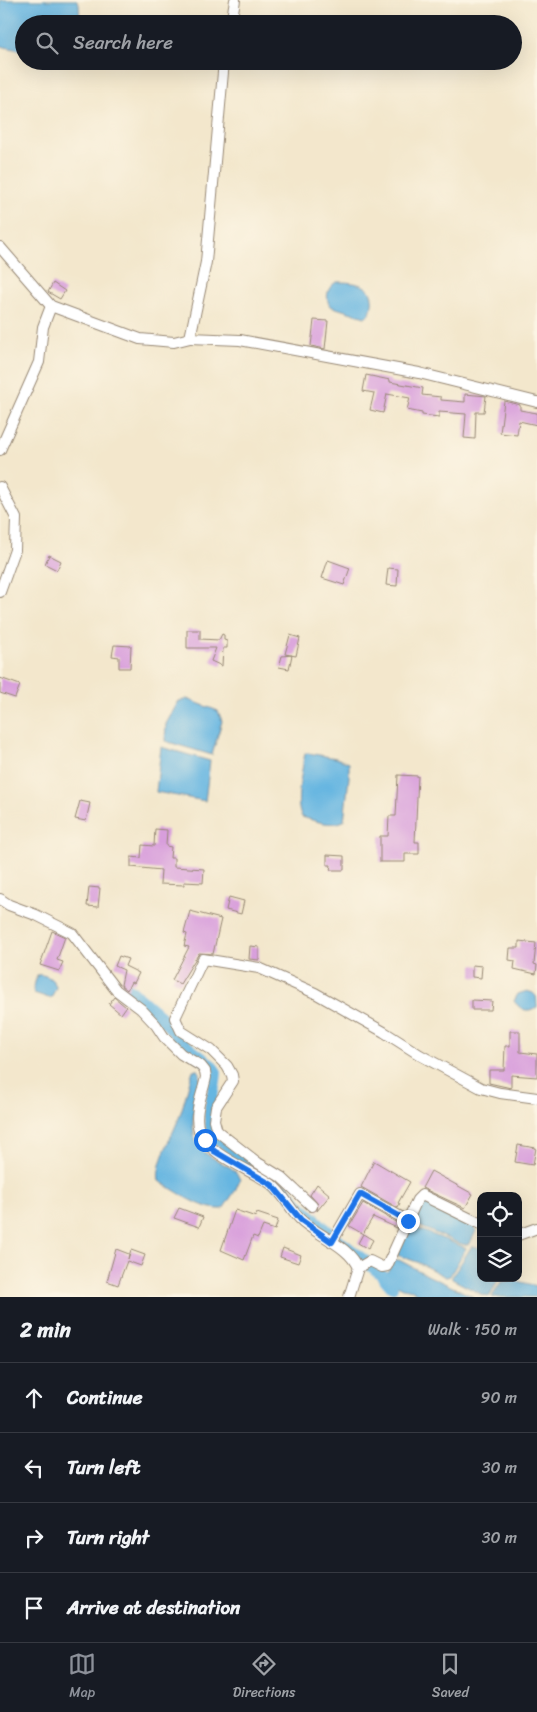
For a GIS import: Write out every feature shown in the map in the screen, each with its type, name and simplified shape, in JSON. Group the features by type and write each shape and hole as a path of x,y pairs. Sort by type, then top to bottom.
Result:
{"street":[{"path":"232,15 235,0"},
{"path":"190,338 206,262 223,70"},
{"path":"0,247 51,306 140,339 174,342 190,338 240,340 410,371 537,402"},
{"path":"0,450 39,362 43,327 51,306"},
{"path":"0,487 16,518 15,550 0,592"},
{"path":"0,898 9,905 72,932 116,990 141,1009 156,1025 164,1038 181,1054 205,1070 206,1077 197,1116 199,1130 214,1151 272,1185 301,1220 352,1258 358,1268"},
{"path":"312,1206 281,1177 258,1163 217,1131 214,1120 216,1107 233,1082 232,1075 228,1066 211,1050 181,1031 175,1018 203,959 258,968 315,993 427,1059 481,1088 500,1093 537,1098"},
{"path":"332,1242 360,1194 408,1221"},
{"path":"349,1297 358,1268 370,1261 382,1267 387,1266 422,1195 477,1222"},
{"path":"522,1234 537,1228"}],"water":[{"path":"0,0 77,0 79,3 80,15 15,15 15,49 0,46"},
{"path":"337,282 359,284 365,287 372,296 370,313 365,317 330,306 328,292 331,286"},
{"path":"187,699 218,711 222,721 212,755 165,741 166,724 178,702"},
{"path":"161,747 210,761 205,801 156,792"},
{"path":"305,754 336,758 349,763 344,821 328,823 302,817 299,805 299,789"},
{"path":"37,975 46,976 51,979 56,987 52,997 49,998 34,993"},
{"path":"527,991 536,996 537,1007 530,1010 519,1007 514,1001 518,994"},
{"path":"193,1070 198,1070 200,1075 199,1091 193,1119 196,1142 203,1152 232,1168 240,1179 235,1191 223,1209 206,1207 159,1181 162,1157 180,1115"},
{"path":"422,1200 473,1225 476,1231 470,1243 466,1245 458,1243 412,1223"},
{"path":"409,1228 416,1228 466,1248 450,1276 446,1277 417,1262 397,1255"},
{"path":"472,1246 477,1247 477,1282 497,1282 490,1296 483,1295 452,1279"},
{"path":"399,1260 474,1297 422,1297 413,1290 403,1288 386,1279 387,1272 394,1261"},
{"path":"501,1282 521,1282 537,1286 537,1297 492,1297"}],"building":[{"path":"53,283 65,291 60,299 48,292"},
{"path":"314,320 328,321 325,349 311,346"},
{"path":"366,375 423,388 422,395 441,397 441,400 465,402 465,394 486,396 484,412 476,412 475,439 464,438 466,414 439,412 439,417 422,415 422,413 407,410 410,398 387,394 383,413 370,410 374,393 363,391"},
{"path":"504,401 520,405 520,410 537,413 537,425 519,421 517,435 500,433"},
{"path":"49,555 61,561 57,570 45,564"},
{"path":"328,560 350,568 344,585 322,578"},
{"path":"388,568 398,569 397,586 386,585"},
{"path":"187,630 200,630 200,639 219,640 222,634 224,635 224,640 227,641 227,648 223,648 222,666 211,661 216,648 187,648"},
{"path":"290,635 300,638 296,656 285,654"},
{"path":"114,645 131,646 130,668 119,668 119,657 112,656"},
{"path":"292,655 289,669 279,667 282,656"},
{"path":"0,678 20,685 15,698 0,693"},
{"path":"398,775 418,776 415,842 419,842 419,854 405,854 405,862 380,862 380,836 388,836 389,816 396,816"},
{"path":"80,801 90,803 86,821 75,819"},
{"path":"155,829 167,830 166,846 171,847 170,858 174,858 174,867 204,869 203,883 184,882 184,885 160,884 161,870 131,867 131,857 141,858 142,845 154,846"},
{"path":"327,855 344,856 344,870 330,870 331,865 327,865"},
{"path":"89,887 100,888 98,907 87,906"},
{"path":"229,897 244,901 241,914 226,910"},
{"path":"190,911 221,919 213,954 199,953 180,984 172,980 189,947 184,946 187,934 184,933"},
{"path":"52,931 65,937 57,960 63,962 59,971 40,965"},
{"path":"519,941 536,943 534,964 537,965 536,974 514,969 515,961 509,960 510,948 519,948"},
{"path":"250,946 259,947 259,960 249,959"},
{"path":"119,956 128,959 125,966 139,973 134,983 131,982 127,990 121,985 124,970 115,966"},
{"path":"472,965 482,966 481,978 472,977"},
{"path":"114,997 126,1007 121,1014 109,1004"},
{"path":"472,1000 492,1001 491,1010 472,1010"},
{"path":"510,1031 520,1031 520,1052 537,1054 537,1077 511,1075 511,1088 489,1083 489,1070 504,1070 505,1046 510,1046"},
{"path":"518,1145 536,1148 533,1165 515,1162"},
{"path":"374,1161 410,1182 398,1203 400,1204 398,1208 361,1187"},
{"path":"431,1171 473,1194 465,1208 422,1188"},
{"path":"317,1184 330,1195 317,1211 318,1204 310,1195"},
{"path":"363,1203 399,1224 397,1228 373,1217 363,1234 349,1226"},
{"path":"179,1208 203,1217 199,1227 174,1218"},
{"path":"235,1210 256,1217 257,1213 278,1220 275,1230 263,1226 258,1238 253,1236 244,1260 221,1250"},
{"path":"363,1234 373,1240 368,1249 358,1243"},
{"path":"283,1248 301,1255 298,1263 280,1257"},
{"path":"116,1249 129,1254 128,1259 131,1250 145,1255 141,1266 127,1261 118,1285 107,1281"}],"waterway":[{"path":"129,989 160,1016 185,1045 211,1065 216,1072 210,1105 210,1122 216,1137 255,1169 285,1189 299,1205 332,1235 380,1273 392,1287"}],"route":[{"path":"205,1140 214,1151 272,1185 301,1220 332,1242 360,1194 408,1221"}]}
